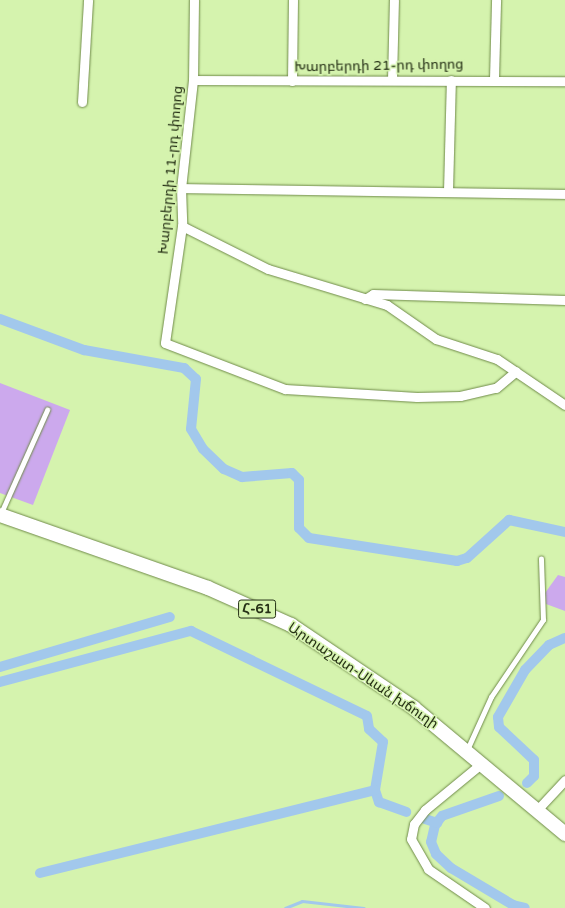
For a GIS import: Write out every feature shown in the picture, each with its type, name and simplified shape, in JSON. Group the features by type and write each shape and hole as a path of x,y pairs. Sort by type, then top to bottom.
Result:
{"main road":[{"name":"Արտաշատ-Սևան խճուղի","path":"0,515 208,588 291,625 414,708 467,750 565,834"}],"street":[{"path":"82,102 88,0"},
{"name":"Խարբերդի 11-րդ փողոց","path":"194,0 193,80 181,188 182,226 165,343 285,389 417,398 460,396 496,388 516,371"},
{"path":"292,81 293,0"},
{"path":"392,80 394,0"},
{"path":"494,79 496,0"},
{"name":"Խարբերդի 21-րդ փողոց","path":"193,80 292,81 494,79 565,81"},
{"path":"448,191 451,80"},
{"path":"181,188 565,194"},
{"path":"182,226 268,269 388,306 436,339 497,360 516,371 565,405"},
{"path":"365,299 373,294 565,300"},
{"path":"482,763 425,810 414,824 411,839 428,869 485,908"},
{"path":"537,810 565,780"}],"lane":[{"path":"0,515 47,410"},
{"path":"467,750 491,697 543,620 541,559"}],"shaded area":[{"path":"0,383 70,410 33,505 0,493"},
{"path":"558,575 565,577 565,611 546,604 545,593"}],"waterway":[{"path":"0,319 84,350 184,368 196,379 191,429 203,449 224,469 242,477 292,473 299,480 299,528 309,538 457,561 467,558 509,520 565,532"},
{"path":"0,667 170,617"},
{"path":"0,682 191,631 367,716 369,729 383,742 375,790 379,802 406,812"},
{"path":"527,783 534,776 534,760 499,727 498,717 525,670 549,645 565,638"},
{"path":"40,873 375,790"},
{"path":"499,796 442,816 435,825 431,842 436,854 451,868 513,905 525,908"},
{"path":"425,819 437,823"},
{"path":"285,908 302,901 364,908"}]}
